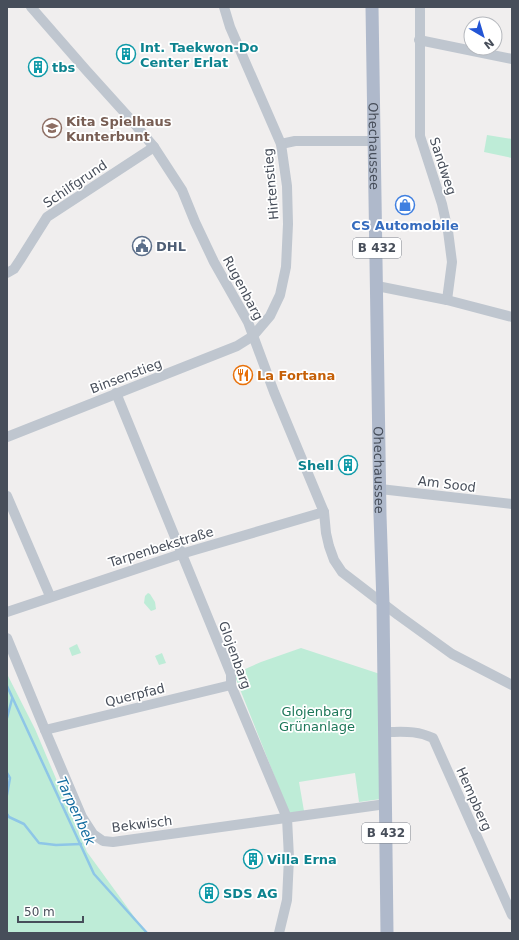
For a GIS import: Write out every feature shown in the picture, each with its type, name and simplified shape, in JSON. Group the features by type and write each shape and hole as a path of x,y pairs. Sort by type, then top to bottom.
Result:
{"main road":[{"name":"Ohechaussee","path":"372,7 383,604 387,933"}],"street":[{"name":"Rugenbarg","path":"32,7 154,147 182,190 214,262 248,322 274,392 324,512 329,546 334,560 342,572 452,654 512,685"},
{"name":"Hirtenstieg","path":"224,7 230,27 281,144 287,186 288,224 286,267 280,295 270,316 253,336"},
{"name":"Sandweg","path":"420,7 420,136 442,204 448,231 452,262 447,300"},
{"path":"419,40 512,59"},
{"path":"281,144 296,141 375,141"},
{"name":"Schilfgrund","path":"7,273 14,268 20,260 47,217 154,147"},
{"path":"377,286 447,300 512,316"},
{"name":"Binsenstieg","path":"7,437 237,346 253,336"},
{"name":"Glojenbarg","path":"116,393 231,674 231,685 287,818 289,858 288,900 279,933"},
{"name":"Am Sood","path":"380,489 512,504"},
{"path":"7,496 50,596"},
{"name":"Tarpenbekstraße","path":"7,612 50,596 181,554 324,512"},
{"name":"Bekwisch","path":"7,638 44,730 82,818 93,834 103,841 113,842 386,804"},
{"name":"Querpfad","path":"44,730 231,685"},
{"name":"Hempberg","path":"385,732 414,732 433,738 512,915"}],"green space":[{"path":"487,135 512,139 512,158 484,152"},
{"path":"148,593 155,602 156,609 151,611 144,603 145,596"},
{"path":"77,644 81,653 72,656 69,648"},
{"name":"Glojenbarg Grünanlage","path":"301,648 380,674 381,799 359,802 355,773 299,782 304,811 289,813 234,674 261,662"},
{"path":"162,653 166,663 159,665 155,656"},
{"path":"7,674 35,729 87,852 146,933 7,933"}],"waterway":[{"name":"Tarpenbek","path":"7,686 94,874 147,933"},
{"path":"7,718 12,699"},
{"path":"7,773 10,778 7,795"},
{"path":"7,814 9,817 24,824 39,843 56,845 81,844"}],"place":[{"name":"Int. Taekwon-Do Center Erlat","path":"126,54"},
{"name":"tbs","path":"38,67"},
{"name":"Kita Spielhaus Kunterbunt","path":"52,128"},
{"name":"CS Automobile","path":"405,205"},
{"name":"DHL","path":"142,246"},
{"name":"La Fortana","path":"243,375"},
{"name":"Shell","path":"348,465"},
{"name":"Villa Erna","path":"253,859"},
{"name":"SDS AG","path":"209,893"}]}
